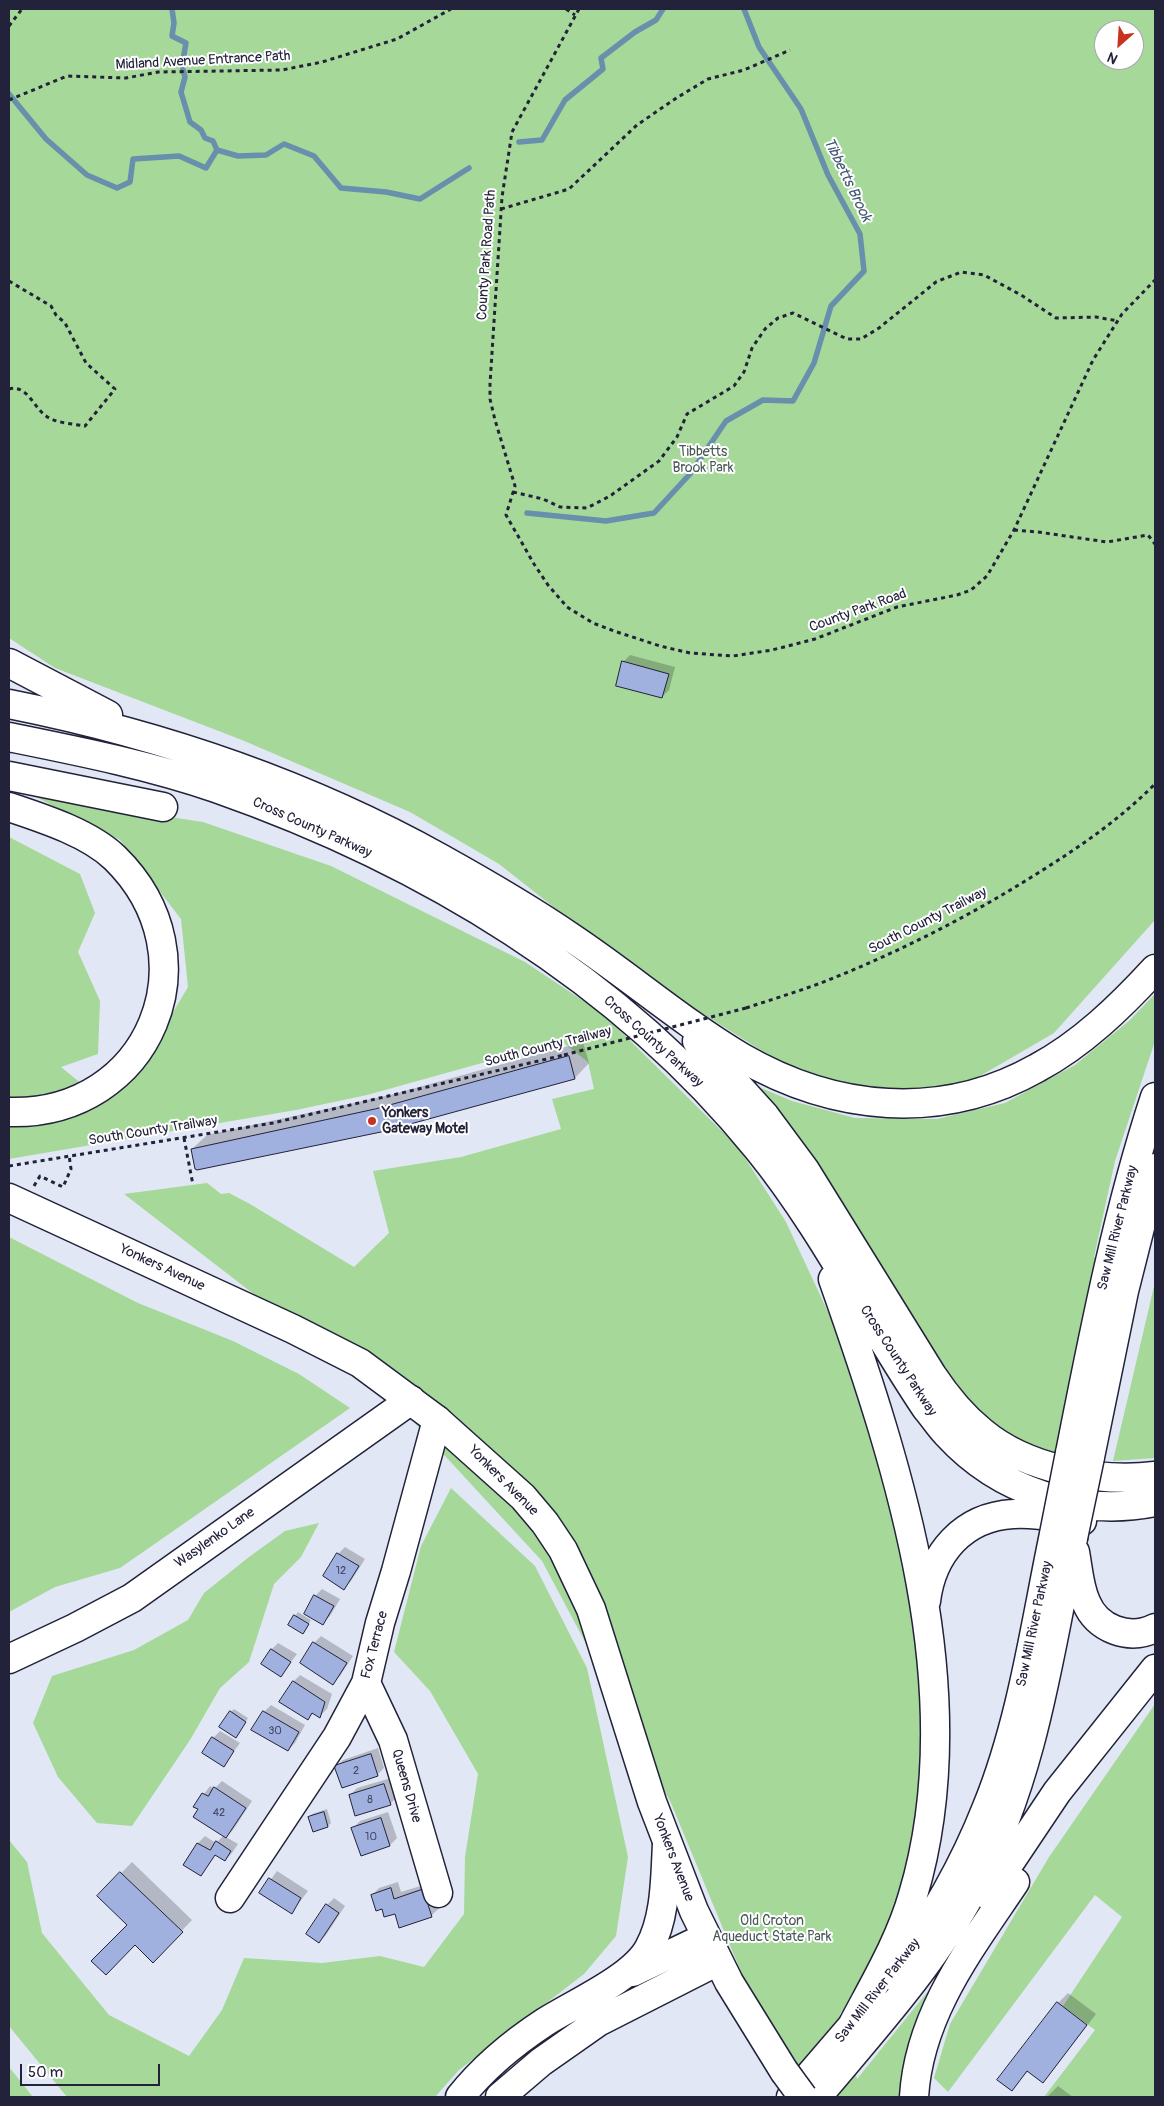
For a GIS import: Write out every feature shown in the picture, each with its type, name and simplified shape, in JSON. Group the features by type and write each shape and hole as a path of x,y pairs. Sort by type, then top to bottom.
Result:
{"main road":[{"path":"9,663 161,742"},
{"name":"Cross County Parkway","path":"9,704 63,715 161,742 285,784 329,803 412,843 544,919 628,978"},
{"name":"Cross County Parkway","path":"9,737 144,767 249,800 309,824 384,859 503,926 589,985 662,1046 748,1137 780,1176 814,1225 907,1380 926,1408 948,1435 973,1458 1012,1483 1057,1500 1075,1504 1112,1507 1155,1502"},
{"path":"9,776 163,807"},
{"path":"9,808 75,833 114,857 137,885 151,907 158,925 164,964 161,997 152,1025 137,1052 114,1077 88,1095 60,1107 43,1111 9,1112"},
{"path":"628,978 719,1043 791,1082 840,1098 865,1102 915,1104 967,1096 991,1089 1036,1069 1075,1043 1102,1021 1133,994 1155,969"},
{"path":"628,978 698,1042 765,1116 805,1170 932,1375 962,1414 994,1441 1023,1456 1051,1466 1079,1473 1113,1478 1155,1476"},
{"name":"Saw Mill River Parkway","path":"791,2097 888,1982 927,1926 960,1868 985,1814 999,1776 1063,1536 1080,1455 1113,1244 1155,1096"},
{"name":"Saw Mill River Parkway","path":"1080,1455 1155,1168"},
{"name":"Yonkers Avenue","path":"9,1198 324,1344 360,1363 437,1420 524,1497 545,1523 563,1550 584,1594 603,1642 667,1844 706,1937 750,2016 784,2071 804,2097"},
{"path":"814,1225 853,1334 887,1440 905,1511 924,1610 932,1678 934,1730 933,1785 926,1842 920,1869 906,1915 885,1962 852,2026"},
{"name":"Wasylenko Lane","path":"9,1659 76,1628 132,1598 411,1400"},
{"name":"Fox Terrace","path":"230,1898 337,1737 366,1683 380,1623 437,1420"},
{"path":"924,1610 931,1577 943,1552 958,1534 988,1518 1014,1514 1121,1525 1155,1522"},
{"path":"1063,1536 1085,1600 1097,1619 1114,1629 1128,1633 1141,1633 1155,1628"},
{"name":"Saw Mill River Parkway","path":"817,2097 909,1986 959,1915 990,1856 1013,1801 1026,1762 1043,1688 1063,1536"},
{"path":"835,2097 935,1974 1042,1813 1073,1771 1155,1669"},
{"path":"914,2097 919,2062 926,2034 940,1998 956,1970 1155,1678"},
{"name":"Queens Drive","path":"366,1683 393,1740 438,1893"},
{"path":"460,2097 487,2068 522,2038 635,1966 645,1954 653,1940 663,1899 667,1844"},
{"path":"605,1986 706,1937"},
{"path":"500,2097 541,2062 598,2022 718,1961"}],"path":[{"path":"9,26 22,9"},
{"name":"Midland Avenue Entrance Path","path":"9,100 67,76 126,78 158,72 282,70 322,62 397,39 451,9"},
{"path":"566,9 575,15"},
{"name":"County Park Road Path","path":"506,516 515,486 490,399 501,209 512,132 579,9"},
{"path":"501,209 569,189 638,125 678,97 708,79 744,70 790,50"},
{"path":"513,492 543,499 560,507 587,508 610,496 660,461 678,437 687,414 734,386 744,372 752,348 771,323 778,318 793,313 846,339 861,339 879,328 936,282 962,272 984,275 1021,295 1056,318 1096,317 1118,321"},
{"path":"9,280 35,298 51,306 56,315 65,324 86,363 115,389 85,426 47,418 28,394 12,388 9,389"},
{"name":"County Park Road","path":"506,516 520,543 548,585 567,606 593,623 660,646 690,652 733,656 772,650 815,639 897,607 957,595 971,590 987,576 1014,530 1093,360 1122,314 1155,280"},
{"path":"1014,530 1107,542 1148,535 1155,544"},
{"name":"South County Trailway","path":"9,1166 274,1123 564,1056 746,1008 834,978 913,944 982,908 1094,838 1135,804 1155,784"},
{"path":"184,1138 193,1185"},
{"path":"40,1176 63,1187 71,1169 68,1155"}],"green space":[{"name":"Tibbetts Brook Park","path":"9,9 1155,9 1155,920 1054,1033 944,1097 844,1089 794,1071 689,1005 565,916 499,864 410,812 242,740 55,668 9,638"},
{"name":"Old Croton Aqueduct State Park","path":"36,797 203,822 331,866 525,962 603,1014 738,1147 786,1222 842,1342 891,1483 916,1622 927,1762 912,1867 864,1983 840,2014 857,2079 963,1948 908,2097 798,2097 787,2083 671,1803 542,1561 399,1406 124,1194 207,1183 221,1194 229,1193 250,1204 354,1267 389,1233 373,1171 461,1157 561,1129 552,1099 594,1089 588,1062 561,1041 367,1095 296,1110 9,1159 9,837 80,874 95,913 78,952 100,1001 98,1054 61,1067 99,1098 141,1066 188,987 181,919 120,840"},
{"path":"1155,994 1155,1041 1115,1161 1094,1257 1096,1258 1055,1458 1029,1452 953,1395 917,1330 826,1178 749,1083 792,1101 855,1118 937,1119 1005,1103 1075,1065 1130,1020"},
{"path":"9,1237 138,1303 233,1341 299,1374 350,1408 120,1568 55,1587 9,1612"},
{"path":"1155,1282 1155,1458 1113,1461"},
{"path":"451,1488 535,1566 587,1668 628,1857 616,1936 584,1974 459,2070 435,2097 67,2097 9,2026 9,1840 27,1862 42,1933 109,2015 189,2056 222,2010 244,1958 322,1963 380,1956 424,1967 464,1914 465,1857 478,1774 430,1691 394,1652 421,1546"},
{"path":"319,1523 301,1557 274,1584 249,1662 220,1688 190,1740 132,1826 97,1823 58,1777 33,1723 52,1676 134,1650 188,1620 204,1593 249,1557 285,1531"},
{"path":"1155,1704 1155,2097 1044,2097 1095,2030 1063,2006 1122,1917 1095,1895 948,2092 934,2078 950,2024 1049,1857"},
{"path":"9,2067 33,2097 9,2097"}],"building":[{"path":"622,661 669,674 662,698 616,686"},
{"name":"Yonkers Gateway Motel","path":"569,1056 575,1079 381,1132 195,1169 191,1149 375,1109"},
{"path":"337,1553 359,1566 344,1590 323,1576"},
{"path":"314,1595 334,1606 323,1625 304,1614"},
{"path":"294,1615 309,1624 303,1634 288,1625"},
{"path":"313,1642 347,1663 333,1685 300,1663"},
{"path":"271,1649 291,1662 281,1677 261,1664"},
{"path":"293,1681 325,1702 320,1718 312,1713 308,1720 279,1702"},
{"path":"230,1711 246,1722 236,1738 219,1727"},
{"path":"263,1711 299,1732 288,1751 251,1730"},
{"path":"212,1737 234,1751 224,1767 202,1753"},
{"path":"371,1754 378,1776 342,1788 334,1766"},
{"path":"384,1784 391,1805 355,1816 349,1795"},
{"path":"214,1787 246,1808 226,1838 193,1817 198,1809 193,1807 202,1793 208,1796"},
{"path":"324,1812 328,1827 313,1832 308,1817"},
{"path":"381,1818 390,1846 361,1856 351,1828"},
{"path":"216,1841 231,1851 225,1861 215,1855 201,1876 183,1865 197,1843 210,1850"},
{"path":"120,1872 183,1932 153,1963 135,1945 106,1975 91,1961 127,1925 97,1896"},
{"path":"269,1878 301,1898 292,1914 259,1893"},
{"path":"391,1888 394,1899 423,1889 432,1917 399,1928 395,1914 384,1917 382,1909 376,1911 371,1895"},
{"path":"326,1904 339,1913 319,1943 306,1934"},
{"path":"1057,2002 1087,2025 1043,2083 1027,2071 1012,2091 997,2080"}],"waterway":[{"path":"172,9 174,23 172,36 186,43 182,66 185,77 181,92 190,122 201,130 205,138 213,141 217,150"},
{"path":"519,142 542,140 565,100 603,69 601,58 635,32 656,20 663,9"},
{"name":"Tibbetts Brook","path":"527,513 606,521 654,513 690,474 726,421 763,400 793,401 814,363 831,306 864,271 860,234 828,175 801,109 759,47 744,9"},
{"path":"9,94 46,139 87,175 117,188 130,182 133,159 179,156 206,168 217,150 238,156 266,155 284,144 314,156 341,188 386,192 420,199 469,168"}],"place":[{"name":"Yonkers Gateway Motel","path":"372,1121"}]}
